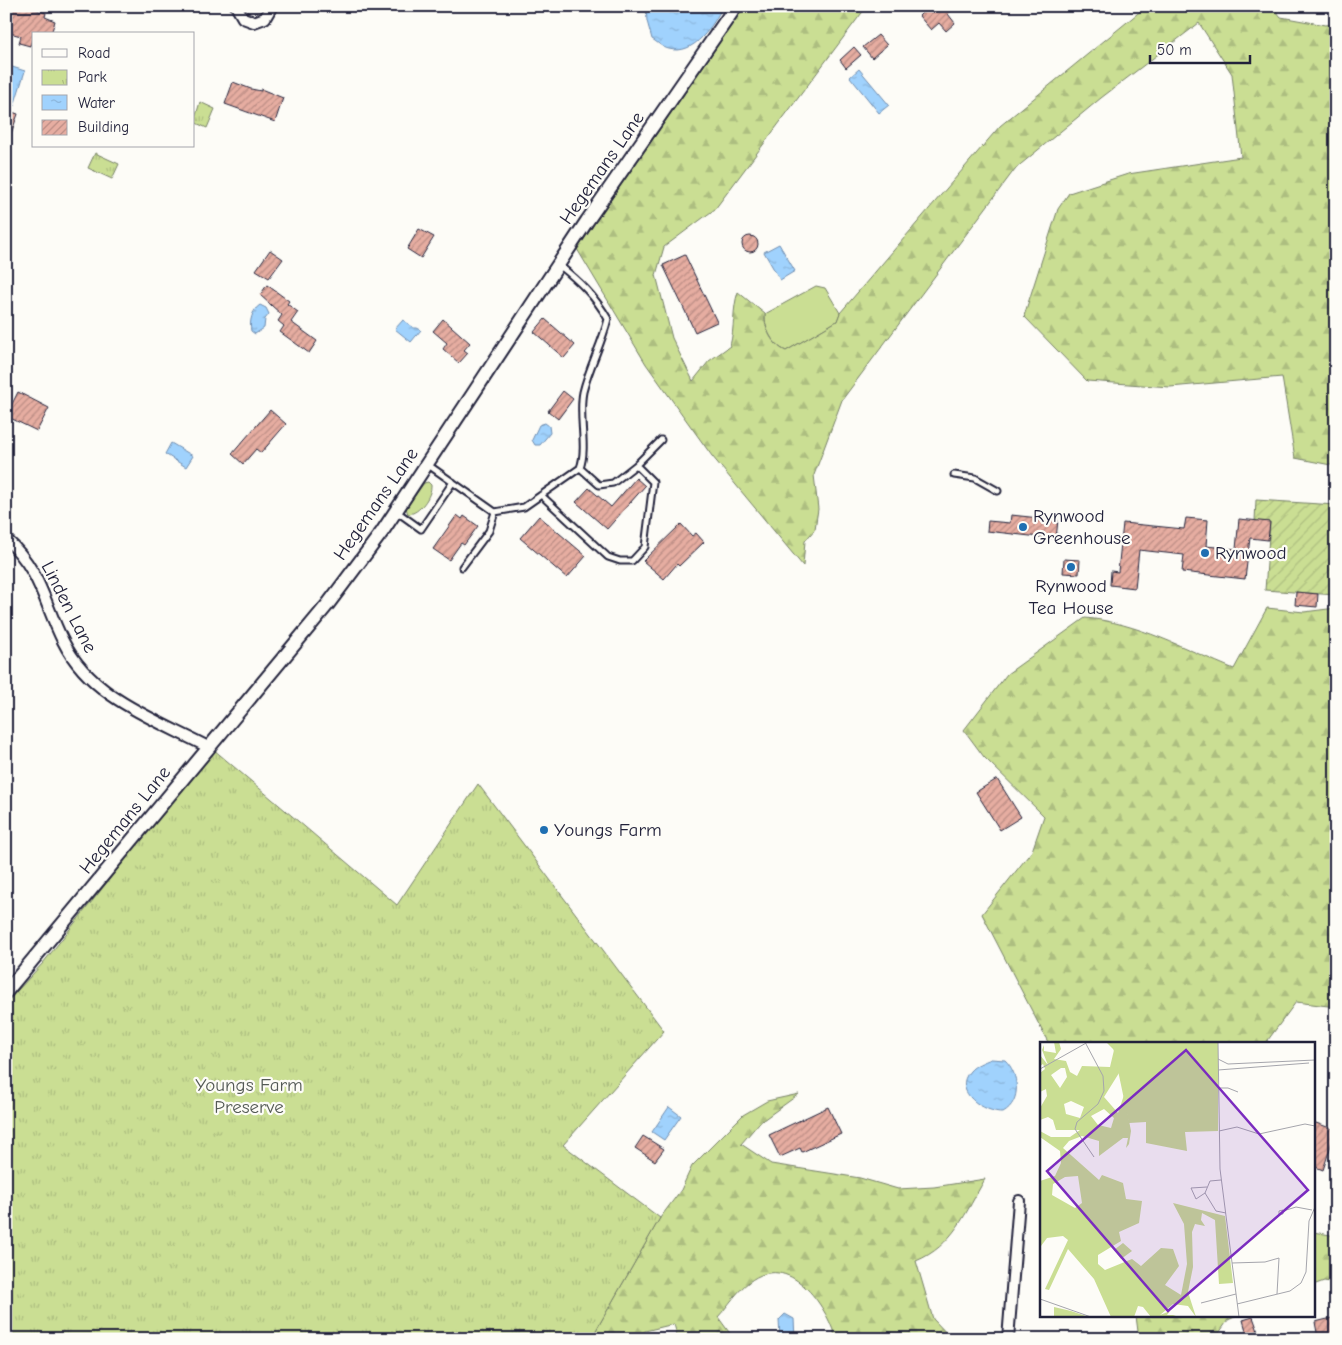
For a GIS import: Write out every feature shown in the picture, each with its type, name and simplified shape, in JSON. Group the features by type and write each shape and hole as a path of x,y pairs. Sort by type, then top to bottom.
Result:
{"street":[{"path":"236,6 243,18 254,22 265,18 272,6"},
{"name":"Hegemans Lane","path":"8,985 105,875 208,747 328,604 395,511 558,264 736,6"},
{"name":"Linden Lane","path":"6,539 18,549 34,572 63,642 89,678 116,699 208,747"},
{"path":"1008,1339 1019,1201"}],"lane":[{"path":"427,464 495,512 524,507 580,468 583,460 583,393 590,368 603,341 608,319 598,300 577,279 558,264"},
{"path":"580,468 599,485 614,484 661,440"},
{"path":"541,495 608,557 620,561 632,561 645,547 653,482 636,465"},
{"path":"954,475 975,478 998,491"},
{"path":"395,511 421,529 453,482"},
{"path":"462,567 489,531 495,512"}],"green space":[{"path":"745,6 867,6 715,209 664,247 656,275 672,338 693,381 709,361 730,346 738,292 765,314 770,336 777,345 786,351 837,321 840,313 1000,126 1143,9 1143,6 1272,6 1281,17 1325,25 1336,24 1336,466 1295,458 1282,377 1170,387 1087,381 1024,316 1058,209 1069,193 1128,174 1241,157 1232,74 1199,23 1101,98 1015,169 842,400 814,475 818,509 815,529 805,541 803,566 712,456 646,364 577,249"},
{"path":"200,102 215,109 207,128 195,122"},
{"path":"95,153 119,164 112,179 88,168"},
{"path":"816,286 825,288 840,313 837,321 786,351 777,345 770,336 765,314"},
{"path":"428,482 431,485 427,499 420,508 408,514 406,508 424,483"},
{"path":"1256,500 1336,505 1336,595 1265,590 1270,523 1255,521"},
{"path":"1267,608 1304,612 1336,608 1336,1007 1296,1002 1266,1042 1048,1042 982,914 1032,851 1044,816 984,757 964,730 1007,674 1085,618 1123,625 1142,631 1234,669"},
{"name":"Youngs Farm Preserve","path":"213,749 397,905 478,784 664,1031 563,1145 660,1218 591,1339 6,1339 6,1003 43,963"},
{"path":"799,1094 759,1123 741,1144 771,1164 860,1178 898,1189 934,1187 985,1179 965,1215 949,1237 929,1255 916,1261 933,1319 952,1339 836,1339 824,1311 815,1297 791,1277 778,1273 764,1274 749,1282 718,1317 734,1339 678,1339 674,1324 645,1331 635,1339 591,1339 660,1218 681,1190 692,1166 743,1115 767,1101"},
{"path":"1314,1232 1336,1236 1336,1283 1324,1281 1314,1285"},
{"path":"1136,1318 1232,1318 1228,1320 1215,1339 1139,1339"}],"water":[{"path":"646,6 723,6 714,22 702,37 687,48 678,50 662,46 652,39 647,21"},
{"path":"9,66 25,71 14,106 6,103 6,76"},
{"path":"859,69 889,105 879,113 850,77"},
{"path":"779,244 795,271 780,280 764,252"},
{"path":"260,305 266,308 269,314 265,319 264,328 255,334 250,328 251,320 253,313"},
{"path":"403,320 414,328 421,330 411,342 395,329"},
{"path":"545,423 549,426 550,433 540,445 535,445 532,440 539,425"},
{"path":"171,443 193,456 186,467 165,454"},
{"path":"991,1059 1005,1060 1016,1080 1016,1095 1009,1107 1003,1112 980,1105 967,1093 965,1086 965,1079 970,1071 977,1065"},
{"path":"669,1107 681,1116 664,1140 652,1132"},
{"path":"785,1314 794,1319 795,1339 780,1339 779,1320"}],"building":[{"path":"6,6 25,6 46,13 45,17 55,21 52,32 32,32 30,46 19,43 21,36 6,32"},
{"path":"929,6 956,6 948,14 955,23 946,31 939,23 931,30 919,16"},
{"path":"878,35 887,45 872,58 863,47"},
{"path":"854,47 861,55 846,68 840,60"},
{"path":"233,82 251,89 261,91 261,89 283,98 275,122 225,104"},
{"path":"6,110 18,114 8,142 6,142"},
{"path":"419,229 434,237 421,258 407,249"},
{"path":"747,236 753,236 758,241 756,250 747,252 742,247 742,241"},
{"path":"270,250 283,259 269,278 256,270"},
{"path":"685,255 717,322 695,332 663,265"},
{"path":"267,285 289,301 287,304 298,312 291,322 317,341 309,353 280,332 284,326 278,321 282,315 260,295"},
{"path":"443,319 470,343 464,350 468,353 459,363 443,349 447,343 433,331"},
{"path":"545,319 575,345 564,358 534,332"},
{"path":"563,391 573,399 558,419 548,411"},
{"path":"18,392 49,408 37,431 6,416"},
{"path":"270,410 286,424 261,453 256,449 243,464 232,454"},
{"path":"636,478 645,486 607,529 576,502 589,488 611,507"},
{"path":"457,515 462,519 464,516 478,526 464,545 461,543 449,560 433,549"},
{"name":"Rynwood Greenhouse","path":"1011,515 1058,520 1056,539 987,531 988,521 1010,523"},
{"path":"539,516 586,556 567,578 520,538"},
{"name":"Rynwood","path":"1186,518 1208,520 1206,546 1236,549 1239,519 1270,522 1268,540 1250,538 1245,579 1182,572 1184,555 1139,550 1135,588 1110,585 1111,571 1118,572 1123,523 1184,529"},
{"path":"681,524 692,536 696,533 704,542 679,566 677,564 664,579 643,561"},
{"name":"Rynwood Tea House","path":"1064,559 1080,560 1079,574 1063,573"},
{"path":"1296,592 1318,594 1317,607 1295,605"},
{"path":"997,779 1021,817 1000,830 976,792"},
{"path":"828,1107 841,1134 802,1152 800,1148 780,1157 769,1135"},
{"path":"1314,1122 1336,1130 1323,1170 1314,1166"},
{"path":"643,1136 664,1149 655,1161 635,1148"},
{"path":"1253,1318 1258,1331 1247,1334 1243,1320"},
{"path":"1332,1318 1333,1323 1336,1322 1336,1339 1326,1339 1325,1336 1318,1338 1315,1322"}],"place":[{"name":"Rynwood Greenhouse","path":"1023,527"},
{"name":"Rynwood","path":"1205,553"},
{"name":"Rynwood Tea House","path":"1071,567"},
{"name":"Youngs Farm","path":"544,830"}]}
